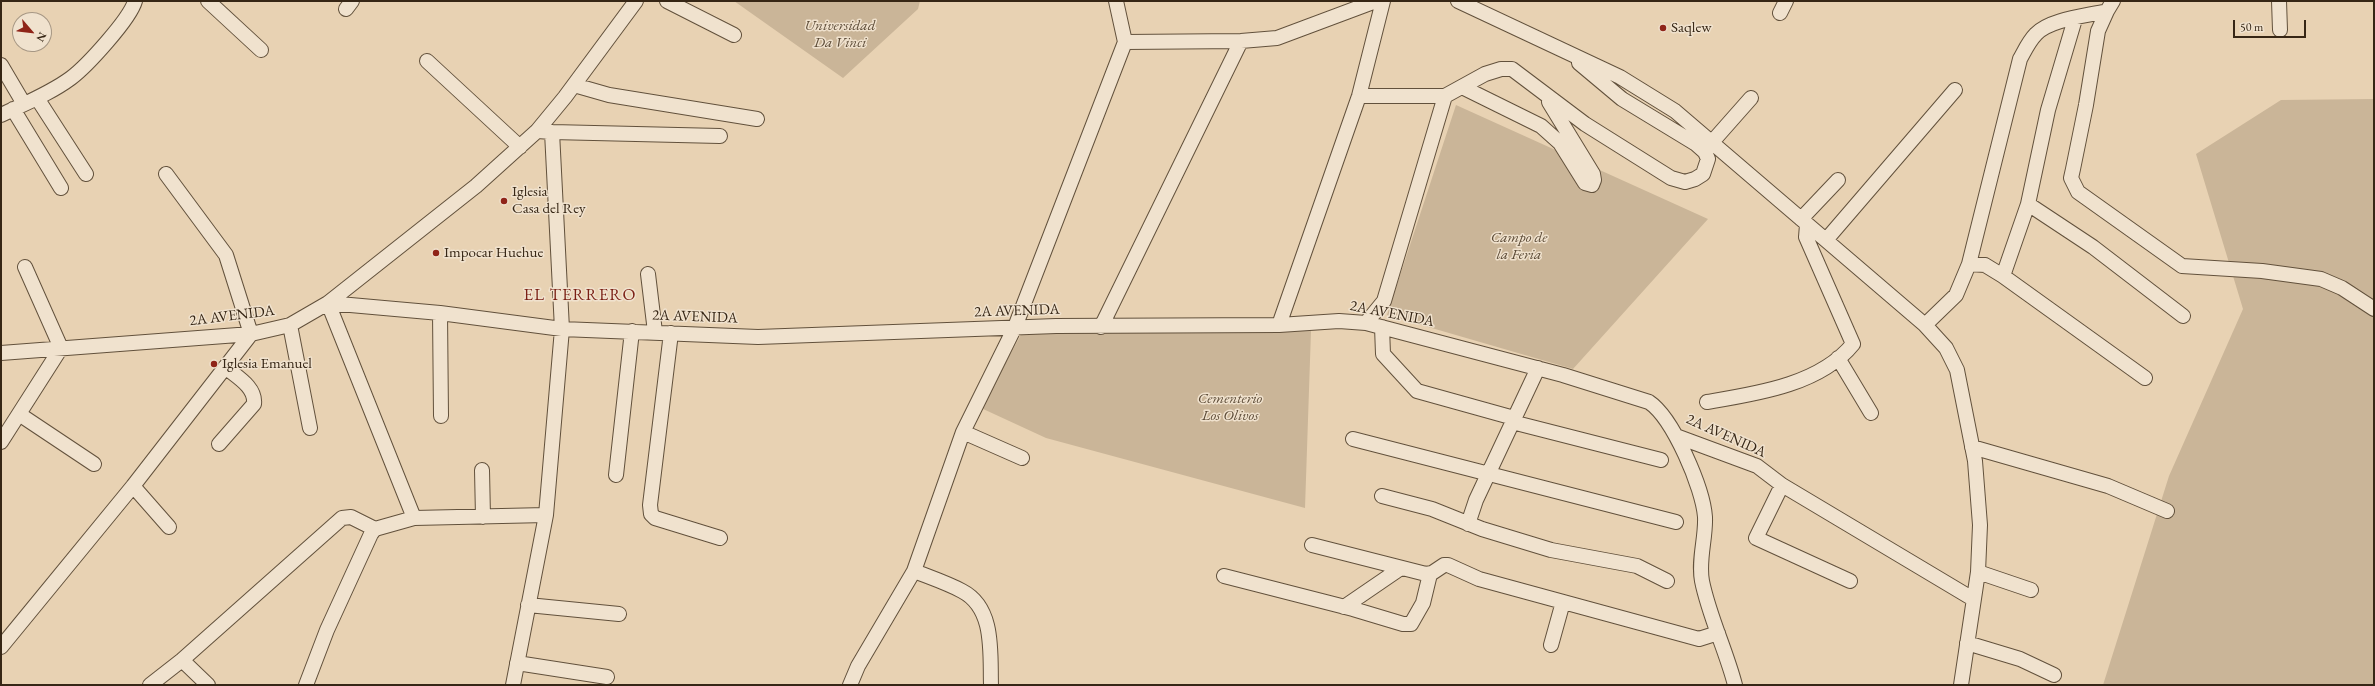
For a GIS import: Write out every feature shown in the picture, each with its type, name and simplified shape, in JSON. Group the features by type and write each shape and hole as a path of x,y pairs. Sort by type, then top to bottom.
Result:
{"street":[{"path":"13,109 37,98 72,78 120,27 135,1"},
{"path":"208,1 261,50"},
{"path":"414,518 328,303 470,191 537,131 574,85 636,1"},
{"path":"667,1 734,35"},
{"path":"850,685 858,666 914,571 963,432 1015,327 1125,42 1116,1"},
{"path":"1125,42 1241,41 1277,38 1376,1"},
{"path":"1278,325 1359,96 1383,1"},
{"path":"1458,1 1562,48 1638,88 1675,110 1713,141 1804,222 1925,325 1946,348 1957,370 1972,448 1980,525 1978,572 1961,685"},
{"path":"2279,1 2280,30"},
{"path":"1925,325 1956,295 1969,264 2020,58 2036,34 2048,25 2075,19 2110,6"},
{"path":"2110,6 2098,31 2086,105 2073,169 2072,178 2078,192 2182,266 2262,271 2321,279 2342,288 2374,309"},
{"path":"2003,276 2028,204 2048,110 2075,19"},
{"path":"1101,327 1241,41"},
{"path":"1359,96 1445,96 1485,74 1501,68 1512,69 1585,124 1671,178 1684,182 1695,179 1703,174 1707,166 1708,159 1705,152 1696,144 1622,99 1562,48"},
{"path":"427,61 520,147"},
{"path":"1,65 13,109 61,188"},
{"path":"574,85 609,95 757,119"},
{"path":"1462,88 1541,126 1560,143 1585,183 1592,185 1594,180 1593,174 1544,93"},
{"path":"1826,240 1955,90"},
{"path":"1366,323 1384,301 1445,96"},
{"path":"37,98 86,174"},
{"path":"1713,141 1751,98"},
{"path":"537,131 720,136"},
{"path":"513,685 546,515 562,329 552,132"},
{"path":"1,647 133,486 251,334 226,255 166,174"},
{"path":"1707,402 1771,391 1804,378 1838,358 1853,342 1806,237 1804,222 1838,180"},
{"path":"2028,204 2093,247 2182,316"},
{"path":"1969,264 1985,265 2003,276 2146,378"},
{"path":"1,442 61,348 25,267"},
{"path":"648,274 655,332"},
{"name":"2A AVENIDA","path":"1,353 251,334 290,326 328,303 440,313 562,329 758,337 1015,327 1278,325 1339,321 1366,323 1538,368 1649,402 1657,407 1676,436 1757,466 1782,485 1973,599"},
{"path":"440,313 441,416"},
{"path":"290,326 310,428"},
{"path":"1382,327 1383,354 1417,391 1513,420 1661,460"},
{"path":"616,475 632,331"},
{"path":"671,333 650,505 651,514 655,518 720,538"},
{"path":"1838,358 1871,413"},
{"path":"219,444 254,404 255,396 252,389 225,367"},
{"path":"1468,524 1513,420 1538,368"},
{"path":"19,414 94,464"},
{"path":"963,432 1022,458"},
{"path":"1676,436 1702,501 1705,518 1702,580 1735,685"},
{"path":"1353,439 1676,522"},
{"path":"1972,448 2108,486 2167,512"},
{"path":"482,470 483,517"},
{"path":"1782,485 1756,538 1850,580"},
{"path":"133,486 169,527"},
{"path":"1382,496 1432,509 1468,524 1551,550 1637,566 1667,581"},
{"path":"306,685 327,630 371,534 375,529 414,518 546,515"},
{"path":"150,685 182,660 342,518 351,517 375,529"},
{"path":"1312,545 1430,574"},
{"path":"1224,576 1404,624 1411,624 1416,619 1423,603 1430,574 1444,565 1448,565 1479,579 1699,640 1718,633"},
{"path":"1344,607 1401,568"},
{"path":"914,571 963,591 984,615 989,634 991,685"},
{"path":"1978,572 2031,590"},
{"path":"1551,645 1563,602"},
{"path":"528,605 619,614"},
{"path":"1967,643 2020,659 2054,675"},
{"path":"182,660 208,685"},
{"path":"517,663 607,677"}],"green space":[{"name":"Universidad Da Vinci","path":"734,1 920,1 918,9 843,78"},
{"path":"2374,99 2374,685 2103,685 2169,476 2243,309 2196,154 2281,100"},
{"name":"Campo de la Feria","path":"1456,105 1708,219 1573,369 1387,315"},
{"name":"Cementerio Los Olivos","path":"1308,329 1311,331 1305,508 1046,438 981,408 1023,331"}],"place":[{"name":"Saqlew","path":"1663,28"},
{"name":"Iglesia Casa del Rey","path":"504,201"},
{"name":"Impocar Huehue","path":"436,253"},
{"name":"Iglesia Emanuel","path":"214,364"}],"district":[{"name":"EL TERRERO","path":"580,295"}]}
